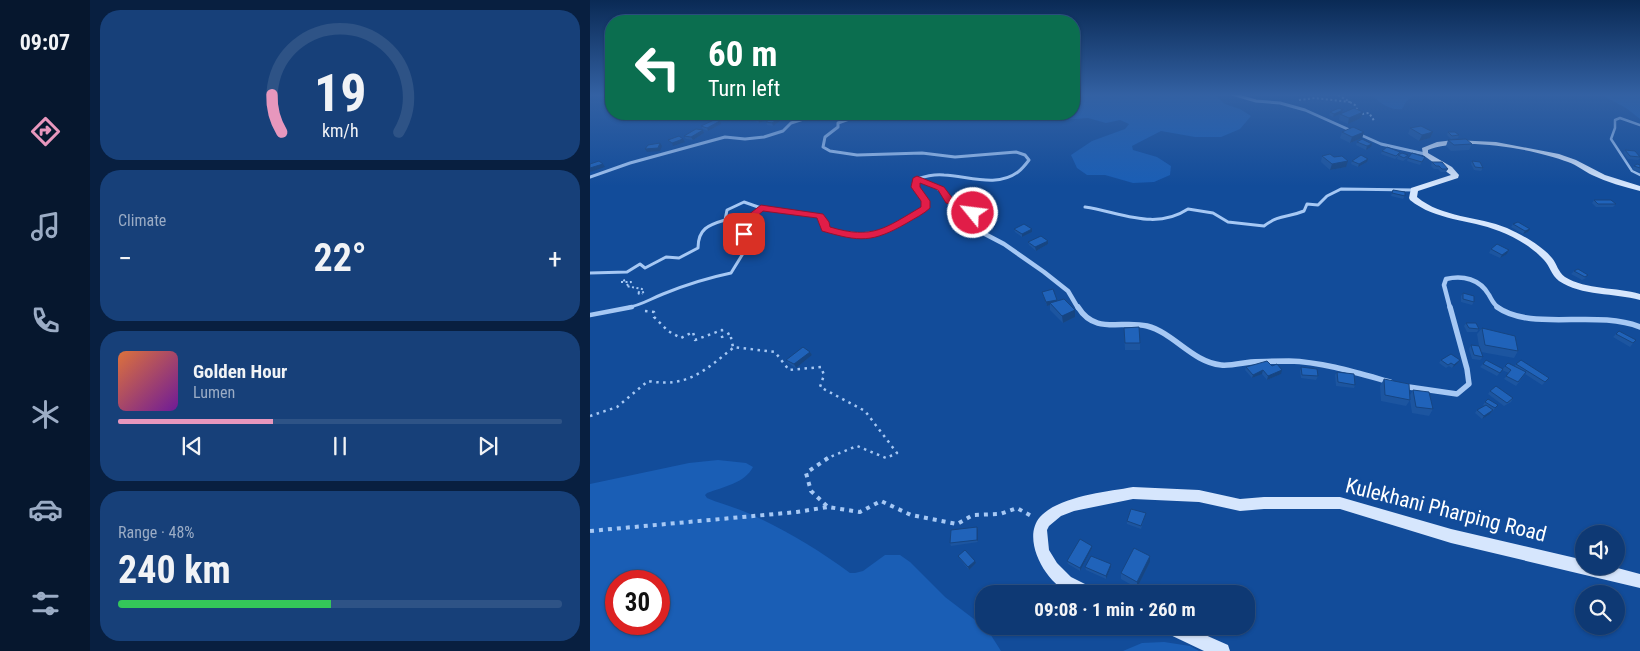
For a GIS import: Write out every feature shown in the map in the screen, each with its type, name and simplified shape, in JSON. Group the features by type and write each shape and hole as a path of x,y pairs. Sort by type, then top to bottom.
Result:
{"main road":[{"path":"1640,189 1598,174 1568,160 1504,146 1477,142 1449,141 1424,149 1425,154 1449,169 1455,175 1454,178 1414,190 1413,198 1429,210 1492,225 1518,237 1548,260 1555,275 1566,281 1640,297"},
{"name":"Kulekhani Pharping Road","path":"1044,522 1056,512 1073,505 1133,493 1199,496 1240,505 1264,503 1340,503 1451,536 1640,581"},
{"path":"1044,522 1040,530 1042,552 1052,568 1066,582 1072,585"},
{"path":"1187,635 1222,651"}],"street":[{"path":"590,177 630,163 725,137 745,139 764,137 783,131 791,124"},
{"path":"838,124 838,127 829,131 824,136 823,146 830,151 856,155 922,153 955,157 1016,152 1025,155 1029,160 1025,166 1009,178 976,179 926,174 917,178"},
{"path":"1337,124 1381,144 1425,154"},
{"path":"917,178 941,189 949,201 968,205 973,213 973,224 983,233 1004,244 1044,272 1068,291 1082,314 1096,324 1146,326 1160,331 1204,360 1221,365 1260,361 1292,361 1349,370 1405,387 1457,394 1469,384 1467,369 1444,286 1446,279 1453,277 1463,277 1483,285 1495,307 1509,314 1532,319 1617,319 1640,327"}],"lane":[{"path":"1615,124 1611,139 1627,165 1632,171 1640,175"},
{"path":"590,273 626,272 640,264 644,268 666,257 679,258 698,248 698,237 706,225 725,220 727,210 744,202 761,208 820,216 824,222 825,229 844,234 859,237 882,234 926,208 926,201 915,187 917,178"},
{"path":"1085,207 1111,211 1133,219 1155,220 1182,214 1188,209 1213,213 1228,222 1264,226 1274,218 1292,216 1304,211 1307,204 1318,205 1327,196 1341,189 1414,190"},
{"path":"590,315 642,305 705,278 732,273 747,246 744,223 761,208"}],"path":[{"path":"626,272 622,278 629,277 621,282 630,282 626,286 642,289 637,294 644,292 634,301 641,301 642,305 647,309 644,312 654,312 654,317 668,330 681,338 693,332 695,340 706,336 714,336 722,330 722,337 730,333 733,347"},
{"path":"590,416 617,407 648,380 658,383 677,384 695,377 733,347 775,352 782,359 788,370 821,367 824,375 820,387 865,411 897,453 886,458 858,446 824,460 806,474 811,491 828,507"},
{"path":"590,531 797,512 828,507 860,512 881,500 912,515 957,524 973,515 1000,514 1018,508 1044,522"}],"shaded area":[{"path":"1129,124 1244,124 1240,129 1221,137 1195,137 1161,131 1132,146 1133,150 1157,157 1171,166 1170,175 1154,182 1133,183 1105,175 1087,175 1077,168 1071,155 1092,141 1125,129"},
{"path":"718,460 746,463 753,467 745,477 707,493 705,495 707,498 743,511 785,531 850,573 863,571 885,555 900,555 910,562 945,597 975,620 975,635 991,635 1001,651 590,651 590,484 689,463"},
{"path":"1164,642 1190,646 1199,651 1123,651 1142,643"}],"building":[{"path":"705,124 714,124 707,128 701,126"},
{"path":"1421,126 1433,132 1422,135 1410,128"},
{"path":"1353,127 1364,132 1352,137 1342,132"},
{"path":"696,129 703,130 691,137 684,136"},
{"path":"1448,132 1455,132 1459,135 1452,136"},
{"path":"679,136 683,139 672,143 668,140"},
{"path":"1362,139 1372,144 1367,146 1357,142"},
{"path":"1466,139 1472,144 1454,145 1448,140"},
{"path":"660,143 658,148 645,149 648,145"},
{"path":"1387,147 1400,152 1396,156 1382,151"},
{"path":"1625,150 1635,151 1640,157 1630,156"},
{"path":"1402,153 1408,155 1404,158 1398,155"},
{"path":"1412,153 1425,157 1422,162 1408,158"},
{"path":"1330,154 1334,157 1342,156 1348,161 1332,164 1322,156"},
{"path":"1361,155 1368,159 1359,164 1352,161"},
{"path":"599,161 603,164 590,168 590,164"},
{"path":"1472,161 1480,162 1483,168 1475,167"},
{"path":"1432,162 1442,162 1448,169 1442,169"},
{"path":"1393,190 1405,192 1405,196 1392,193"},
{"path":"1594,200 1611,200 1616,204 1598,204"},
{"path":"1518,222 1530,229 1525,231 1513,224"},
{"path":"1024,224 1032,229 1022,234 1014,229"},
{"path":"1041,236 1048,241 1035,247 1028,242"},
{"path":"1497,244 1509,250 1502,255 1491,249"},
{"path":"1578,269 1588,275 1585,277 1574,271"},
{"path":"1053,289 1057,300 1046,302 1042,292"},
{"path":"1463,293 1474,296 1474,302 1463,299"},
{"path":"1064,299 1075,310 1062,316 1050,303"},
{"path":"1466,323 1476,323 1479,329 1469,328"},
{"path":"1139,327 1140,343 1125,343 1124,328"},
{"path":"1482,328 1515,336 1518,351 1485,345"},
{"path":"1619,331 1636,340 1633,343 1616,334"},
{"path":"1471,345 1479,346 1483,357 1474,355"},
{"path":"803,347 810,352 794,364 786,360"},
{"path":"1451,354 1460,360 1454,365 1451,363 1448,365 1441,360"},
{"path":"1486,360 1503,369 1500,373 1483,364"},
{"path":"1521,360 1549,378 1545,382 1516,364"},
{"path":"1267,361 1272,366 1277,364 1282,370 1268,376 1263,370 1253,375 1246,367"},
{"path":"1508,363 1526,372 1518,382 1506,376 1511,370 1505,366"},
{"path":"1301,367 1317,369 1318,376 1302,375"},
{"path":"1337,372 1354,374 1355,385 1338,382"},
{"path":"1384,379 1409,384 1410,400 1385,395"},
{"path":"1496,386 1513,398 1507,403 1490,391"},
{"path":"1413,390 1429,392 1433,409 1416,407"},
{"path":"1488,399 1498,405 1495,408 1485,402"},
{"path":"1486,405 1493,410 1484,416 1477,410"},
{"path":"1131,509 1146,513 1141,526 1127,521"},
{"path":"977,527 977,540 950,543 951,530"},
{"path":"1080,539 1092,546 1080,568 1067,561"},
{"path":"1134,548 1150,556 1137,582 1121,573"},
{"path":"965,550 975,561 968,567 958,556"},
{"path":"1091,556 1111,564 1106,576 1085,567"}],"route":[{"path":"744,234 744,223 761,208 820,216 824,222 825,229 844,234 859,237 882,234 926,208 926,201 915,187 917,178 941,189 949,201 968,205 973,213"}]}
